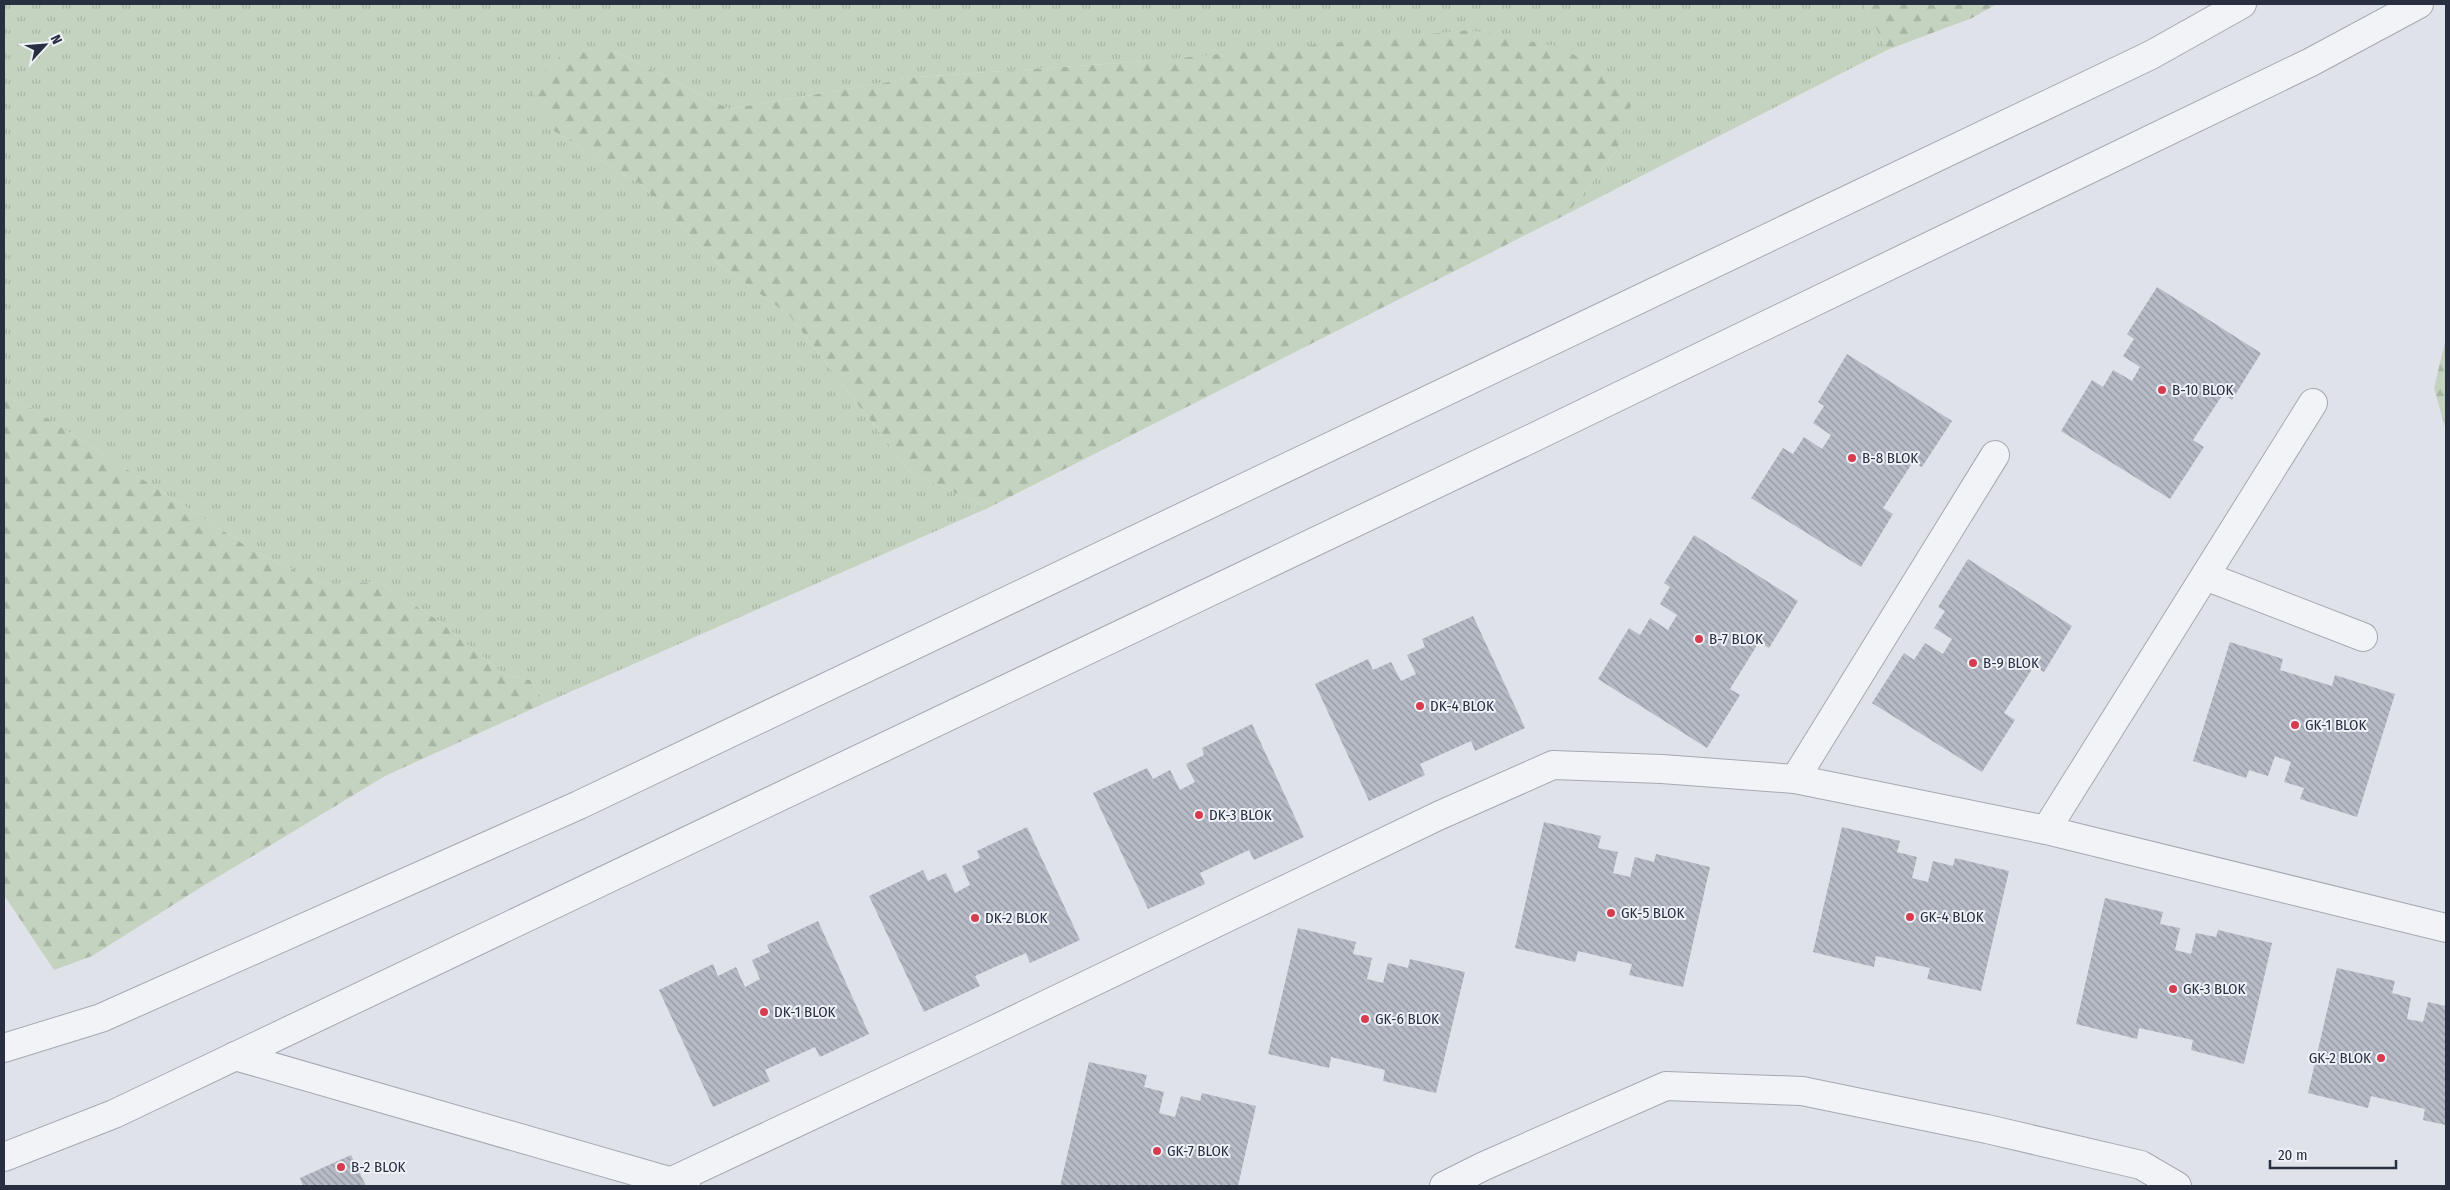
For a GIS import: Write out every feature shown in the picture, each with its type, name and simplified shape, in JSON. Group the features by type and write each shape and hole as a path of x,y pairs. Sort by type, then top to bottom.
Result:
{"street":[{"path":"4,1048 101,1018 579,805 2142,59 2242,4"},
{"path":"4,1157 114,1114 1540,435 2302,66 2419,4"},
{"path":"2046,830 2313,403"},
{"path":"1795,779 1995,455"},
{"path":"2205,576 2363,637"},
{"path":"235,1056 678,1184 1438,816 1553,765 1795,779 2046,830 2446,928"},
{"path":"1444,1186 1484,1166 1666,1086 1802,1091 1987,1129 2141,1165 2177,1186"}],"green space":[{"path":"4,4 1864,4 1887,50 1567,214 1617,150 1148,61 917,77 729,109 612,50 554,131 640,184 715,261 789,315 910,472 988,508 545,703 530,680 505,675 439,621 379,582 325,584 259,554 33,409 4,396"},
{"path":"1864,4 1997,4 1972,18 1887,50"},
{"path":"1470,30 1561,47 1611,77 1632,101 1617,150 1567,214 988,508 910,472 789,315 715,261 640,184 554,131 530,87 562,54 612,50 729,109 917,77 1148,61"},
{"path":"2446,338 2446,431 2434,388"},
{"path":"4,396 33,409 259,554 325,584 379,582 439,621 505,675 530,680 545,703 385,776 203,886 92,956 54,970 4,895"}],"building":[{"name":"B-10 BLOK","path":"2157,287 2261,353 2232,400 2223,394 2193,440 2204,447 2170,499 2061,431 2092,380 2103,387 2113,370 2132,381 2140,367 2123,356 2134,339 2127,334"},
{"name":"B-8 BLOK","path":"1847,354 1952,421 1922,467 1913,462 1883,508 1893,514 1861,567 1751,498 1783,448 1793,454 1804,437 1822,449 1831,435 1813,423 1824,406 1818,402"},
{"name":"B-7 BLOK","path":"1694,535 1798,601 1769,648 1759,642 1730,689 1740,695 1707,748 1598,679 1629,628 1640,635 1650,618 1668,630 1677,615 1660,604 1670,587 1664,583"},
{"name":"B-9 BLOK","path":"1968,559 2072,626 2044,672 2034,666 2004,713 2015,720 1982,772 1872,703 1904,653 1914,660 1925,643 1943,654 1952,639 1934,628 1945,611 1938,607"},
{"name":"DK-4 BLOK","path":"1473,616 1525,728 1475,751 1471,741 1420,764 1425,775 1369,801 1315,684 1368,659 1373,670 1391,662 1401,681 1416,674 1407,655 1425,647 1422,639"},
{"name":"GK-1 BLOK","path":"2230,642 2283,659 2280,670 2332,686 2335,675 2395,694 2357,817 2300,799 2304,788 2284,782 2291,762 2275,756 2268,776 2249,770 2246,778 2193,761"},
{"name":"DK-3 BLOK","path":"1252,724 1304,837 1254,860 1249,850 1200,873 1205,884 1148,909 1093,793 1147,768 1153,779 1170,770 1180,790 1195,782 1186,764 1204,755 1202,748"},
{"name":"GK-5 BLOK","path":"1544,822 1601,836 1598,848 1618,852 1613,873 1630,877 1635,857 1654,862 1656,854 1710,867 1683,987 1629,975 1632,964 1578,951 1575,962 1515,948"},
{"name":"DK-2 BLOK","path":"1027,827 1080,940 1030,963 1026,953 975,976 980,986 924,1012 869,896 923,870 928,881 946,873 955,893 970,885 962,866 980,858 977,851"},
{"name":"GK-4 BLOK","path":"1842,827 1900,841 1897,852 1917,857 1912,878 1928,882 1933,861 1953,866 1955,858 2009,871 1981,991 1927,979 1930,968 1876,956 1874,967 1813,952"},
{"name":"GK-3 BLOK","path":"2105,898 2163,912 2160,924 2180,928 2175,950 2191,954 2196,933 2216,937 2218,930 2272,943 2244,1064 2191,1050 2193,1040 2139,1028 2137,1039 2076,1024"},
{"name":"DK-1 BLOK","path":"818,921 869,1034 820,1057 815,1047 765,1070 770,1081 713,1107 659,990 713,964 718,976 736,967 745,987 760,979 752,960 770,952 767,945"},
{"name":"GK-6 BLOK","path":"1298,928 1356,942 1353,954 1372,958 1367,979 1383,983 1388,963 1408,968 1410,959 1465,972 1436,1093 1383,1081 1385,1070 1331,1057 1329,1068 1268,1054"},
{"name":"GK-2 BLOK","path":"2337,968 2395,981 2392,993 2411,998 2407,1019 2423,1022 2428,1002 2446,1006 2446,1125 2423,1120 2425,1109 2371,1096 2368,1108 2308,1093"},
{"name":"GK-7 BLOK","path":"1089,1062 1147,1075 1144,1087 1164,1092 1159,1113 1175,1117 1181,1096 1200,1101 1202,1093 1256,1106 1238,1186 1060,1186"},
{"name":"B-2 BLOK","path":"351,1155 366,1186 303,1186 300,1178"}],"place":[{"name":"B-10 BLOK","path":"2162,390"},
{"name":"B-8 BLOK","path":"1852,458"},
{"name":"B-7 BLOK","path":"1699,639"},
{"name":"B-9 BLOK","path":"1973,663"},
{"name":"DK-4 BLOK","path":"1420,706"},
{"name":"GK-1 BLOK","path":"2295,725"},
{"name":"DK-3 BLOK","path":"1199,815"},
{"name":"GK-5 BLOK","path":"1611,913"},
{"name":"GK-4 BLOK","path":"1910,917"},
{"name":"DK-2 BLOK","path":"975,918"},
{"name":"GK-3 BLOK","path":"2173,989"},
{"name":"DK-1 BLOK","path":"764,1012"},
{"name":"GK-6 BLOK","path":"1365,1019"},
{"name":"GK-2 BLOK","path":"2381,1058"},
{"name":"GK-7 BLOK","path":"1157,1151"},
{"name":"B-2 BLOK","path":"341,1167"}]}
